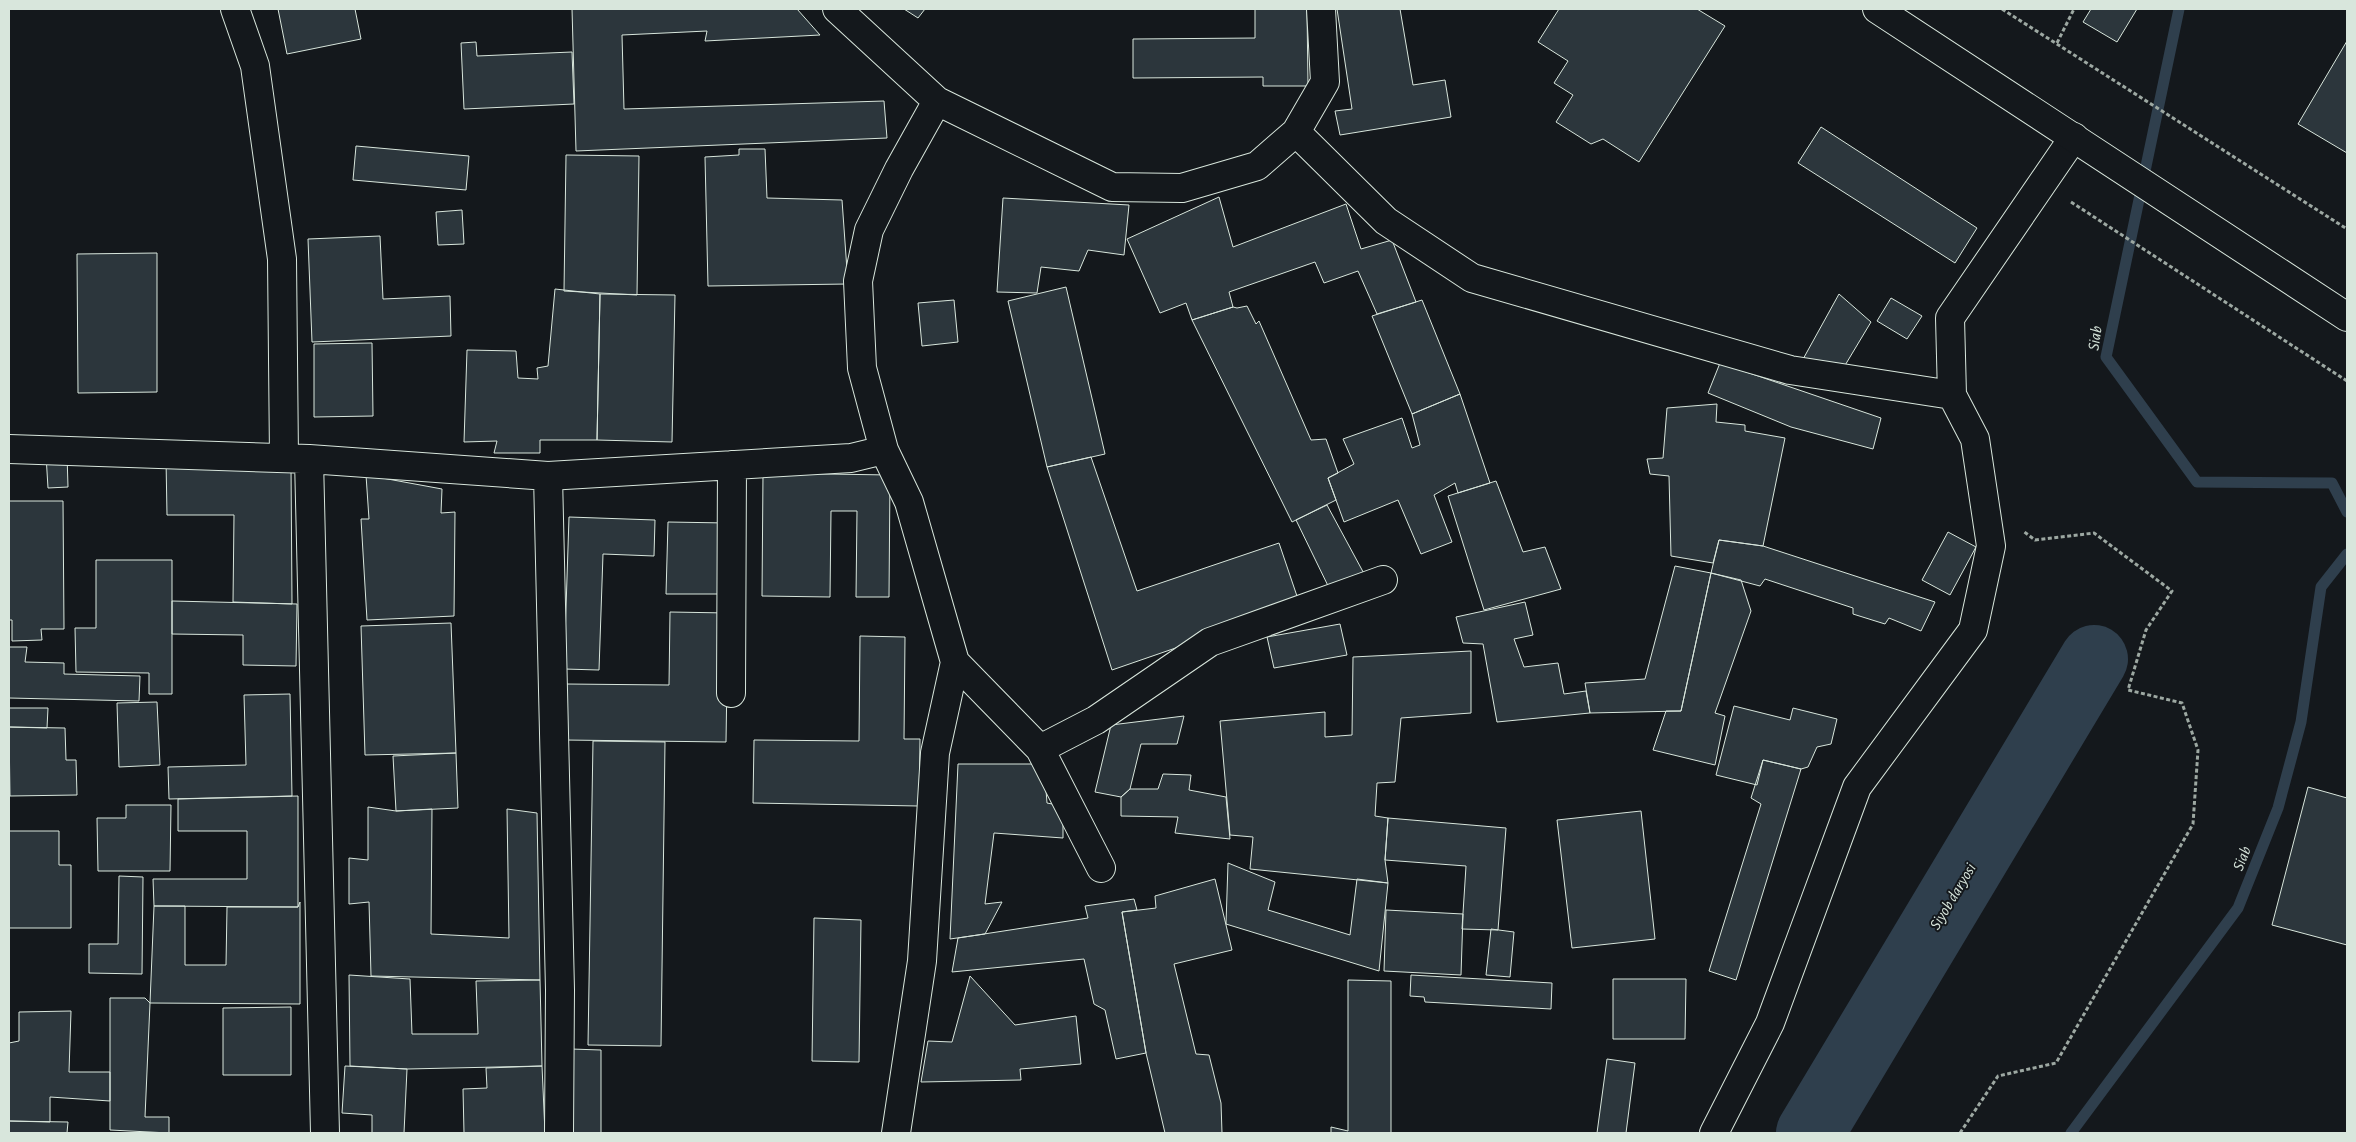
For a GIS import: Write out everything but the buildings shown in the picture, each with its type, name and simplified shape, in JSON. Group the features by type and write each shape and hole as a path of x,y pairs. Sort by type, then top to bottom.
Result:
{"street":[{"path":"235,9 255,66 282,259 297,458 325,1133"},
{"path":"836,9 937,100 1112,187 1182,188 1257,166 1296,132 1325,82 1321,9"},
{"path":"1877,9 2347,317"},
{"path":"896,1133 922,961 936,753 955,662 909,502 884,450 862,368 858,281 869,230 937,100"},
{"path":"1296,132 1386,221 1472,278 1790,370 1952,395"},
{"path":"1714,1133 1770,1023 1857,787 1973,630 1991,546 1975,439 1952,395 1950,318 2074,137"},
{"path":"9,449 297,458 548,476 851,458 884,450"},
{"path":"731,693 732,465"},
{"path":"548,476 560,980 559,1133"},
{"path":"1040,749 1096,720 1210,642 1383,580"},
{"path":"955,662 1040,749 1100,868"}],"path":[{"path":"2002,9 2347,229"},
{"path":"2057,44 2074,9"},
{"path":"2042,183 2347,381"},
{"path":"1960,1133 1998,1076 2056,1063 2194,824 2198,750 2182,703 2128,690 2146,630 2172,591 2094,532 2034,540 1984,500"}],"waterway":[{"name":"Siab","path":"2179,9 2106,357 2197,482 2332,483 2347,512"},
{"name":"Siab","path":"2071,1133 2238,908 2278,808 2301,722 2321,587 2347,554"},
{"name":"Siyob daryosi","path":"1810,1133 2094,659"}]}
